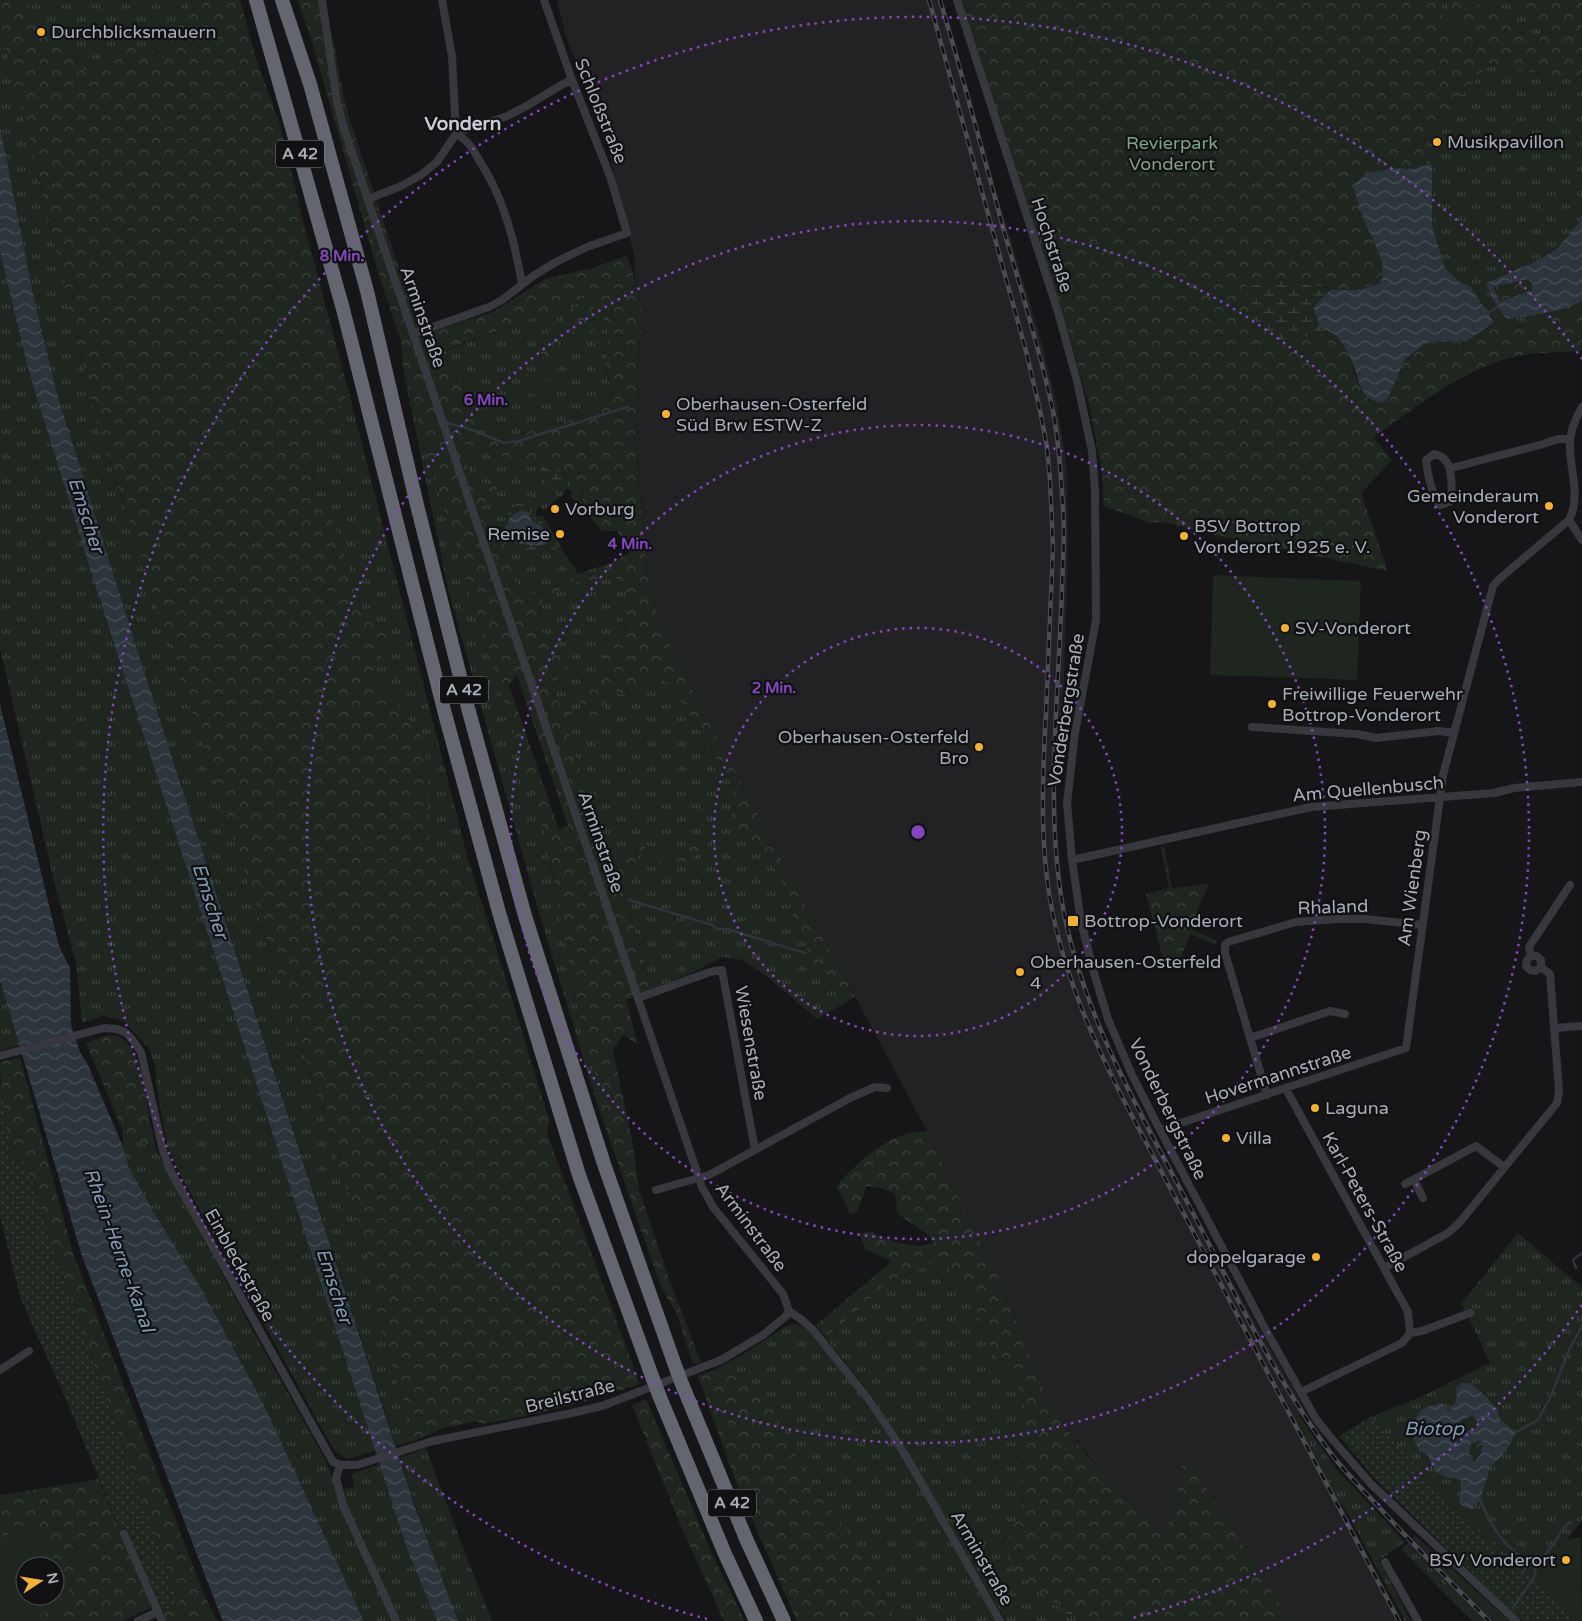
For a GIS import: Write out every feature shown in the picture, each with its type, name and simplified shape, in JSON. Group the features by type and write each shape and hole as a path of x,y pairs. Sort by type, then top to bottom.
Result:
{"highway":[{"name":"A 42","path":"256,0 343,309 445,714 500,916 580,1175 653,1379 725,1554 756,1621"},
{"name":"A 42","path":"282,0 310,84 367,291 416,501 466,698 525,916 605,1167 680,1377 747,1540 784,1621"}],"street":[{"name":"Arminstraße","path":"322,0 337,102 368,199 704,1192 713,1207 783,1294 789,1311 814,1331 869,1400 910,1463 1000,1621"},
{"path":"442,0 452,56 456,134"},
{"name":"Schloßstraße","path":"522,284 570,255 627,233 610,176 572,80 544,0"},
{"name":"Hochstraße","path":"957,0 1067,344 1088,426 1094,473 1095,505"},
{"path":"368,199 399,187 421,175 437,162 456,134 468,128 505,117 572,80"},
{"path":"413,334 490,307 522,284 510,226 499,196 484,167 467,141 456,134"},
{"path":"1582,407 1570,439 1576,491 1574,511 1569,520 1582,540"},
{"path":"1451,468 1558,439 1570,439"},
{"path":"1438,454 1451,468 1451,502 1440,505 1435,499 1426,460 1431,455 1438,454"},
{"name":"Vonderbergstraße","path":"1095,505 1096,620 1075,733 1067,802 1072,860 1085,942 1108,1019 1132,1075 1160,1130 1316,1418 1332,1440 1371,1484 1516,1621"},
{"name":"Am Wienberg","path":"1406,1048 1443,775 1493,586 1569,520"},
{"path":"1252,727 1357,734 1376,738 1439,732 1454,733"},
{"name":"Am Quellenbusch","path":"1072,860 1311,807 1440,798 1494,793 1514,788 1582,782"},
{"path":"1531,956 1539,957 1542,962 1541,967 1536,971 1528,968 1526,963 1531,956 1529,947 1570,885"},
{"name":"Rhaland","path":"1267,1095 1225,954 1225,946 1228,942 1296,922 1337,918 1422,925"},
{"path":"1384,1268 1454,1228 1557,1102 1559,1091 1550,974 1541,967"},
{"name":"Wiesenstraße","path":"638,998 710,972 722,970 755,1150"},
{"path":"1250,1038 1330,1011 1345,1014"},
{"path":"1554,1028 1582,1026"},
{"name":"Einbleckstraße","path":"0,1056 104,1028 116,1029 128,1035 138,1047 143,1058 163,1151 170,1170 333,1462 340,1465"},
{"name":"Hovermannstraße","path":"1160,1130 1406,1048"},
{"path":"656,1190 700,1179 865,1091 875,1087 887,1088"},
{"name":"Karl-Peters-Straße","path":"1286,1089 1408,1312 1410,1332"},
{"path":"1405,1184 1476,1146 1504,1167"},
{"path":"1414,1180 1423,1198"},
{"name":"Breilstraße","path":"340,1465 351,1466 433,1441 572,1413 620,1399 721,1360 763,1335 785,1317 789,1311"},
{"path":"1301,1392 1402,1343 1410,1332 1422,1331 1470,1313"},
{"path":"0,1370 29,1351"},
{"path":"340,1465 336,1478 340,1497 396,1621"},
{"path":"124,1534 162,1621"},
{"path":"1385,1562 1418,1621"},
{"path":"138,1621 158,1612"}],"shaded area":[{"path":"557,0 941,0 1040,336 1057,405 1067,467 1068,552 1063,709 1057,754 1056,856 1066,917 1093,1008 1109,1044 1211,1244 1305,1410 1294,1418 1402,1621 1266,1621 1174,1514 1163,1537 1145,1516 1123,1497 1064,1426 1046,1395 994,1270 927,1131 745,791 674,654 659,619 650,586 644,549 639,474 635,447 637,378 642,316 635,280 635,259 608,148 566,37"},
{"path":"1413,1538 1498,1621 1485,1621 1407,1544"}],"green space":[{"path":"0,0 26,0 87,73 129,46 160,53 193,0 240,0 256,58 280,125 303,221 349,393 314,440 312,499 334,524 365,619 393,638 370,675 391,696 426,742 431,841 470,890 490,928 549,1119 547,1133 640,1384 601,1397 542,1412 483,1424 476,1421 442,1429 416,1440 376,1316 373,1271 308,1065 98,427 29,137 0,27"},
{"path":"26,0 193,0 160,53 129,46 87,73"},
{"path":"297,0 322,0 334,44 349,117 421,335 493,312 545,279 593,268 627,255 635,280 642,316 637,378 635,447 639,474 644,549 650,586 659,619 674,654 745,791 855,997 817,1019 849,998 842,990 818,979 808,958 806,942 794,927 790,896 768,857 739,835 730,824 734,805 731,783 691,716 668,682 651,677 634,693 620,695 604,682 604,654 627,635 620,613 628,604 627,589 615,577 578,582 567,587 565,580 589,572 601,572 608,564 629,553 617,531 602,531 582,507 584,490 573,483 548,458 528,464 460,443 472,480 498,486 490,503 475,511 504,543 520,591 539,595 560,584 562,589 543,600 537,621 546,639 562,651 570,665 557,679 549,683 560,704 572,713 566,725 599,828 618,869 632,846 646,846 621,882 652,989 626,1000 638,1044 623,1035 613,1050 633,1145 639,1190 672,1287 701,1362 693,1364 677,1315 661,1287 597,1103 604,1108 576,1000 545,833 432,472 403,369 401,342 376,266 311,38","holes":["588,297 602,314 608,331 606,368 612,392 600,408 567,421 520,435 502,436 480,417 445,358 448,349","517,675 568,826 559,830 509,685"]},
{"name":"Revierpark Vonderort","path":"960,0 1434,0 1454,40 1464,32 1444,0 1473,0 1537,42 1546,26 1509,0 1582,0 1582,79 1491,64 1427,129 1423,150 1432,164 1412,169 1394,168 1366,227 1377,247 1382,262 1383,269 1380,283 1350,292 1281,279 1246,287 1279,343 1329,331 1337,336 1347,351 1360,387 1364,394 1373,402 1388,398 1405,359 1428,342 1466,341 1492,319 1491,315 1508,330 1582,309 1582,351 1524,355 1483,367 1426,400 1373,437 1392,460 1361,493 1388,571 1162,522 1150,523 1104,506 1102,471 1089,404 1062,311 1001,130"},
{"path":"1434,0 1444,0 1464,32 1454,40"},
{"path":"1473,0 1509,0 1546,26 1537,42"},
{"path":"0,27 29,137 98,427 308,1065 373,1271 376,1316 416,1440 396,1446 136,646 58,397 34,299 0,126"},
{"path":"1491,64 1582,79 1582,309 1508,330 1491,315 1470,286 1460,282 1445,268 1432,225 1432,164 1423,150 1427,129"},
{"path":"0,252 28,369 97,591 376,1450 348,1459 334,1450 182,1178 167,1145 157,1089 155,1065 148,1047 123,1021 115,1018 102,1016 82,1023 76,964 53,877 0,648"},
{"path":"1281,279 1331,289 1313,309 1320,327 1329,331 1279,343 1265,331 1255,320 1249,306 1246,287"},
{"path":"1527,279 1532,283 1532,290 1500,302 1493,288"},
{"path":"588,297 602,314 608,331 606,368 612,392 600,408 567,421 520,435 502,436 480,417 445,357 448,350"},
{"path":"580,304 593,307 599,326 583,338 562,325 566,311"},
{"path":"553,329 571,341 567,350 550,362 543,358 540,350 545,345 542,334"},
{"path":"403,369 432,472 545,833 576,1000 605,1109 597,1103 540,916 448,589"},
{"path":"521,376 552,381 549,397 519,392"},
{"path":"349,393 468,859 490,928 470,890 431,841 429,824 391,696 369,675 393,638 365,619 351,573 312,499 314,440"},
{"path":"460,443 503,456 548,458 573,483 584,490 582,507 571,497 572,491 566,489 563,495 544,510 540,507 537,509 536,514 538,517 543,516 563,551 576,569 577,574 608,564 601,572 589,572 578,582 616,577 627,589 628,604 620,614 627,635 618,643 634,693 651,677 668,682 691,716 731,783 734,805 731,824 739,835 768,857 790,896 794,927 806,942 808,958 818,979 842,990 849,998 817,1019 765,975 743,960 722,957 690,974 652,989 621,881 632,846 619,870 599,828 566,725 572,713 560,704 549,683 562,651 546,639 537,621 543,600 562,588 559,584 539,595 520,591 504,543 475,511 472,480","holes":["706,838 673,866 665,851 687,848"]},
{"path":"545,466 570,483 569,486 564,485 560,492 554,493 539,473 541,468"},
{"path":"537,495 542,497 543,501 531,512 531,517 546,526 557,548 553,552 536,553 518,550 507,538 504,527 507,514 517,505","holes":["527,512 548,541 542,545 518,543"]},
{"name":"SV-Vonderort","path":"1213,575 1361,581 1357,680 1210,675"},
{"path":"591,688 602,693 606,704 594,721 586,721 581,712 580,697 581,693"},
{"path":"706,838 709,842 706,846 689,860 671,866 658,863 666,851 687,848"},
{"path":"1161,847 1164,847 1172,888 1209,884 1199,906 1192,930 1217,941 1215,945 1191,934 1179,961 1163,959 1146,894 1169,888"},
{"path":"0,980 19,1045 0,1051"},
{"path":"107,1035 118,1036 127,1042 138,1060 156,1150 123,1132 86,1043"},
{"path":"20,1057 73,1253 204,1594 217,1621 166,1621 162,1611 179,1603 82,1331 26,1164 11,1156 2,1098 0,1062"},
{"path":"0,1083 11,1156 26,1164 82,1331 179,1603 162,1611 152,1607 62,1390 21,1300 0,1217"},
{"path":"927,1131 994,1270 1046,1395 1064,1426 1123,1497 1145,1516 1162,1536 1174,1513 1184,1453 1290,1621 1101,1621 1068,1614 1028,1583 1008,1563 1008,1537 1024,1506 1021,1421 1025,1402 1015,1380 994,1354 980,1321 969,1287 953,1275 943,1259 890,1281 826,1338 816,1325 892,1261 865,1249 860,1235 869,1231 893,1241 909,1245 934,1243 927,1234 898,1214 895,1194 880,1188 866,1186 858,1211 851,1215 836,1186 866,1157 887,1142 899,1136"},
{"path":"123,1132 156,1150 252,1329 327,1463 337,1490 354,1487 352,1474 380,1464 408,1552 437,1621 364,1621 264,1405 201,1288 159,1221 128,1166 123,1147"},
{"path":"1518,1233 1582,1287 1582,1520 1536,1581 1476,1529 1370,1417 1418,1398 1490,1363 1461,1304","holes":["1471,1383 1488,1397 1497,1409 1500,1419 1516,1432 1490,1468 1480,1499 1472,1509 1459,1503 1461,1480 1433,1467 1427,1454 1429,1404 1443,1403 1448,1411 1455,1405 1458,1394"]},
{"path":"943,1259 953,1275 969,1287 980,1321 994,1354 1015,1380 1025,1402 1021,1421 1024,1506 1008,1537 1102,1621 1006,1621 896,1433 872,1396 826,1338 890,1281"},
{"path":"793,1324 803,1327 812,1335 874,1415 938,1517 996,1621 896,1621 868,1561 800,1466 764,1388 716,1369 750,1350 786,1326"},
{"path":"716,1369 764,1388 800,1466 868,1561 896,1621 797,1621 735,1480 698,1376"},
{"path":"646,1399 713,1556 745,1621 724,1621 679,1522 632,1405"},
{"path":"1298,1414 1336,1469 1405,1542 1379,1560 1411,1621 1405,1621 1349,1516 1335,1495 1294,1418"},
{"path":"1472,1415 1481,1425 1465,1433 1461,1443 1452,1437 1454,1425"},
{"path":"1370,1417 1476,1529 1553,1596 1578,1621 1522,1621 1375,1479 1339,1436"},
{"path":"1480,1441 1483,1444 1480,1455 1474,1462 1469,1456 1471,1443"},
{"path":"426,1448 492,1621 458,1621 442,1580 400,1458"},
{"path":"98,1479 152,1607 122,1621 0,1621 0,1495"},
{"path":"37,1522 53,1556 15,1556 15,1606 60,1606 27,1621 0,1621 0,1539"},
{"path":"1415,1535 1509,1621 1498,1621 1413,1538"},
{"path":"87,1536 99,1564 83,1571 71,1544"},
{"name":"BSV Vonderort","path":"1581,1537 1582,1621 1577,1621 1536,1581 1566,1540"},
{"path":"1407,1544 1485,1621 1472,1621 1401,1549"},
{"path":"65,1583 73,1600 65,1604"}],"water":[{"name":"Emscher","path":"0,126 34,299 58,397 136,646 415,1507 458,1621 437,1621 408,1552 97,591 28,369 0,252"},
{"path":"1432,164 1432,225 1445,268 1460,282 1470,286 1489,312 1493,323 1466,341 1428,342 1405,359 1388,398 1383,403 1376,402 1362,391 1343,345 1334,334 1320,327 1313,308 1331,289 1356,290 1380,283 1383,269 1382,261 1363,217 1353,186 1366,174 1394,168 1412,169"},
{"path":"1582,219 1582,301 1555,311 1507,319 1500,311 1486,283 1531,264 1557,249","holes":["1527,279 1532,283 1532,290 1500,302 1493,287"]},
{"path":"522,510 528,512 532,521 541,525 547,544 523,544 516,542 512,538 507,525 509,518"},
{"name":"Rhein-Herne-Kanal","path":"0,704 59,946 70,968 71,1025 80,1052 88,1065 123,1147 128,1166 159,1221 201,1288 264,1405 364,1621 223,1621 218,1609 82,1256 0,980"},
{"name":"Biotop","path":"1462,1383 1471,1383 1497,1409 1500,1419 1516,1432 1507,1450 1490,1468 1480,1500 1472,1509 1466,1508 1459,1503 1461,1480 1443,1476 1439,1473 1427,1454 1419,1451 1413,1434 1415,1419 1425,1408 1443,1403 1448,1411 1453,1406 1457,1395 1456,1388","holes":["1472,1415 1480,1425 1465,1433 1461,1443 1452,1437 1454,1425","1480,1441 1483,1444 1480,1455 1474,1462 1469,1456 1471,1443"]}],"waterway":[{"path":"1489,312 1498,307"},
{"path":"446,423 467,428 504,443 518,441 628,407"},
{"path":"629,900 712,925 717,929 727,929 805,953"},
{"path":"1576,1268 1573,1260 1582,1253"},
{"path":"1516,1432 1538,1420 1551,1396 1569,1350 1582,1326"},
{"path":"1480,1500 1500,1536 1517,1554 1536,1569"},
{"path":"1513,1608 1534,1577 1538,1560 1546,1554 1566,1525 1571,1522"}],"railway":[{"path":"929,0 1026,351 1047,448 1053,547 1043,766 1044,846 1050,898 1067,969 1083,1012 1122,1097 1399,1621"},
{"path":"940,0 1036,343 1055,423 1061,471 1064,528 1054,756 1055,841 1066,923 1076,962 1089,1000 1120,1073 1277,1372 1315,1432 1346,1472 1405,1536 1489,1621"}],"place":[{"name":"Durchblicksmauern","path":"41,32"},
{"name":"Musikpavillon","path":"1437,142"},
{"name":"Oberhausen-Osterfeld Süd Brw ESTW-Z","path":"666,414"},
{"name":"Gemeinderaum Vonderort","path":"1549,506"},
{"name":"Vorburg","path":"555,509"},
{"name":"Remise","path":"560,534"},
{"name":"BSV Bottrop Vonderort 1925 e. V.","path":"1184,536"},
{"name":"SV-Vonderort","path":"1285,628"},
{"name":"Freiwillige Feuerwehr Bottrop-Vonderort","path":"1272,704"},
{"name":"Oberhausen-Osterfeld Bro","path":"979,747"},
{"name":"Bottrop-Vonderort","path":"1073,921"},
{"name":"Oberhausen-Osterfeld 4","path":"1020,972"},
{"name":"Laguna","path":"1315,1108"},
{"name":"Villa","path":"1226,1138"},
{"name":"doppelgarage","path":"1316,1257"},
{"name":"BSV Vonderort","path":"1566,1560"}],"district":[{"name":"Vondern","path":"463,124"}]}
